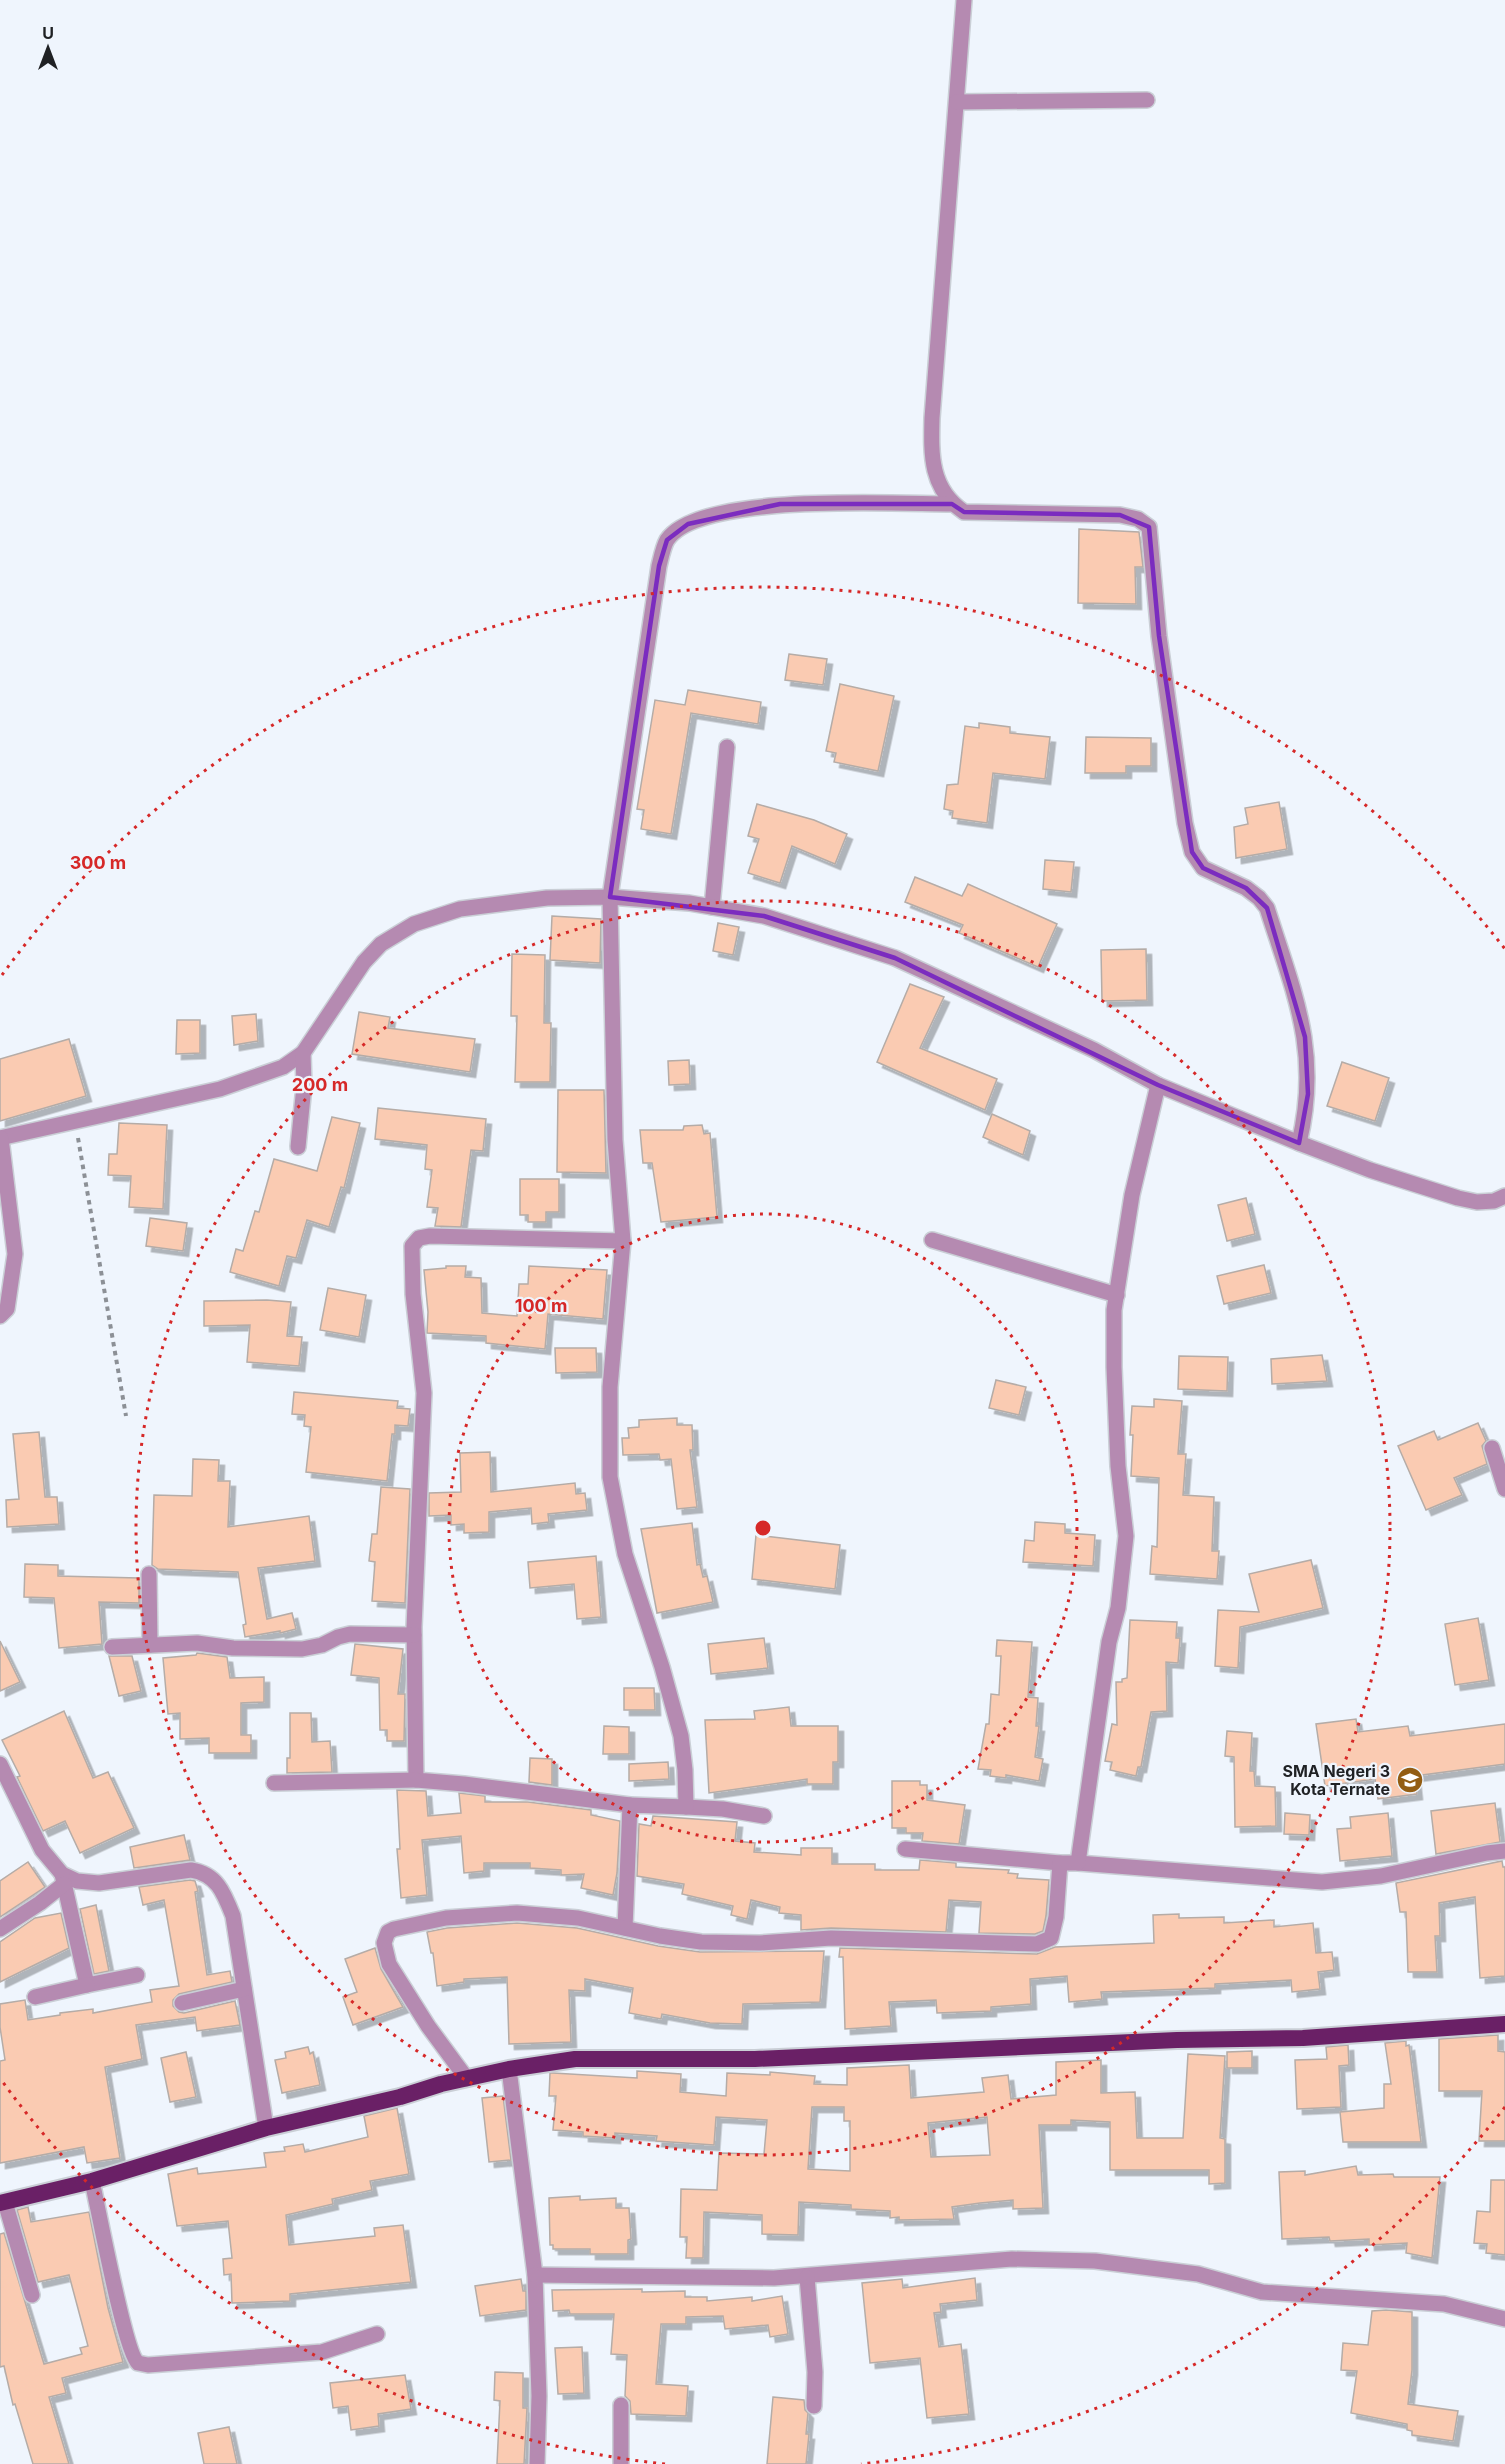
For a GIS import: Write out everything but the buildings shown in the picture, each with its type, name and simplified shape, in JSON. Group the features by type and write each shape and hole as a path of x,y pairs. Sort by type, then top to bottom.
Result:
{"highway":[{"path":"2,2203 92,2181 266,2128 400,2097 441,2084 509,2069 575,2060 766,2058 1177,2040 1303,2038 1505,2024"}],"street":[{"path":"964,0 931,455 935,472 952,504 964,512 1120,515 1138,519 1149,527 1159,636 1185,823 1192,852 1203,868 1246,888 1267,908 1305,1037 1308,1094 1299,1143"},
{"path":"957,102 1147,100"},
{"path":"686,1807 686,1770 681,1736 662,1667 625,1554 610,1477 610,1388 623,1241 615,1140 610,897 658,566 667,540 688,524 719,514 780,504 952,504"},
{"path":"712,907 727,747"},
{"path":"0,1316 7,1310 15,1254 0,1138 220,1089 267,1075 303,1053 364,962 381,944 414,924 460,909 547,898 610,897 689,903 764,916 895,958 1094,1050 1158,1085 1370,1170 1477,1202 1494,1201 1505,1196"},
{"path":"298,1147 304,1086 303,1053"},
{"path":"1078,1863 1104,1674 1118,1608 1126,1536 1118,1466 1114,1310 1132,1195 1158,1085"},
{"path":"416,1780 414,1635 424,1393 413,1294 412,1246 419,1238 430,1236 623,1241"},
{"path":"932,1240 1117,1295"},
{"path":"1492,1448 1505,1489"},
{"path":"149,1574 150,1645"},
{"path":"112,1647 197,1643 233,1648 302,1649 322,1645 338,1636 350,1634 414,1635"},
{"path":"0,1764 42,1850 63,1879 87,1985"},
{"path":"274,1783 416,1780 630,1805 723,1809 764,1816"},
{"path":"625,1928 630,1805"},
{"path":"905,1849 1322,1882 1381,1876 1505,1851"},
{"path":"467,2079 428,2026 389,1964 384,1949 385,1938 388,1932 402,1925 436,1919 517,1913 578,1918 660,1936 701,1942 760,1943 831,1938 1037,1944 1047,1942 1053,1932 1060,1863"},
{"path":"63,1879 99,1882 191,1870 209,1875 216,1880 233,1916 266,2128"},
{"path":"0,1929 40,1903 63,1879"},
{"path":"35,1997 137,1975"},
{"path":"182,2003 244,1989"},
{"path":"509,2069 535,2275 539,2396 537,2464"},
{"path":"92,2181 122,2318 132,2356 138,2363 148,2365 322,2352 377,2334"},
{"path":"2,2203 32,2295"},
{"path":"535,2275 807,2277 1012,2259 1095,2261 1198,2274 1262,2292 1444,2304 1505,2319"},
{"path":"807,2277 815,2372 814,2406"},
{"path":"621,2405 621,2464"}],"path":[{"path":"75,1123 126,1416"}],"highlighted area":[{"path":"780,504 952,504 964,512 1120,515 1149,527 1159,636 1192,852 1203,868 1246,888 1267,908 1305,1037 1308,1094 1299,1143 1158,1085 895,958 764,916 610,897 659,566 667,540 688,524"}],"place":[{"name":"SMA Negeri 3 Kota Ternate","path":"1410,1780"}]}
